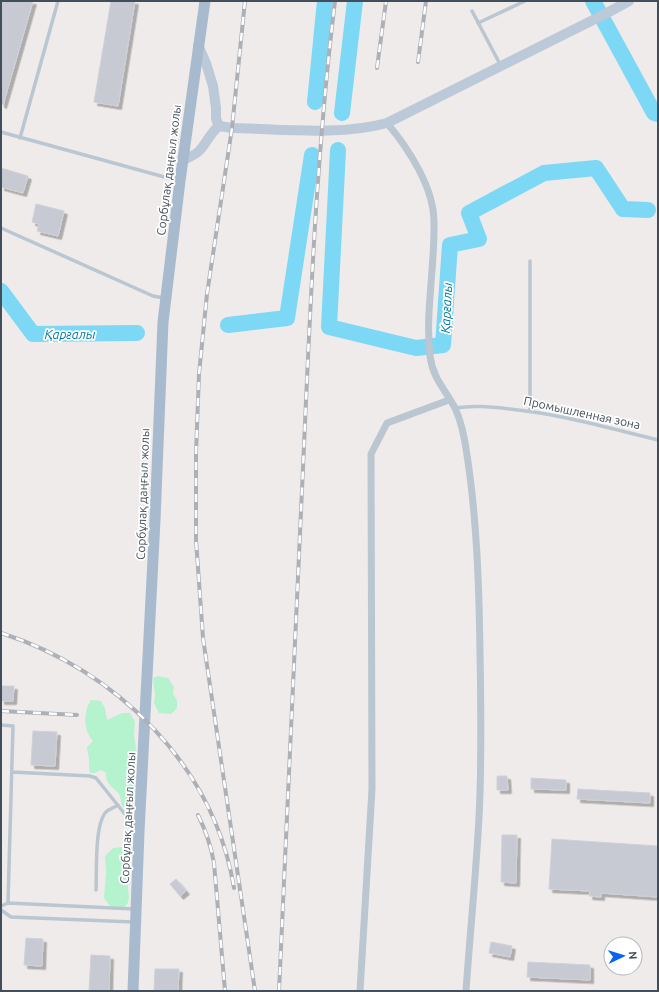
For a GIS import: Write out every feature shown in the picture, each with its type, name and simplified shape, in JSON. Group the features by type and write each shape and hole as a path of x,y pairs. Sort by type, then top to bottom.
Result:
{"main road":[{"name":"Сорбұлақ даңғыл жолы","path":"133,991 163,322 180,181 205,1"}],"street":[{"path":"183,160 194,155 200,150 215,129 219,126 322,130 370,128 387,123 502,67 629,1"},
{"path":"198,46 206,63 213,86 216,119 219,126"},
{"path":"387,123 409,152 420,172 431,200 434,221 428,336 431,360 436,380 454,408 461,424 468,455 475,527 480,602 482,719 479,817 466,991"},
{"path":"360,991 372,789 371,454 387,423 449,400"}],"lane":[{"path":"20,138 58,1"},
{"path":"478,23 525,1"},
{"path":"472,11 502,67"},
{"path":"1,132 180,181"},
{"path":"1,228 152,296 166,298"},
{"path":"530,261 530,411"},
{"name":"Промышленная зона","path":"454,408 488,406 530,411 567,418 658,440"},
{"path":"1,725 14,726 8,902"},
{"path":"12,772 90,776 96,778 139,832"},
{"path":"96,890 99,823 106,812 118,805"},
{"path":"1,906 8,902 137,910"},
{"path":"1,910 11,917 136,922"}],"green space":[{"path":"158,676 168,678 174,687 173,694 177,700 177,708 171,714 159,713 154,703 155,695 153,678"},
{"path":"91,700 101,701 105,708 107,720 122,713 130,713 135,722 134,736 136,747 135,761 132,768 136,777 137,797 129,804 122,807 119,794 108,783 106,773 101,770 95,773 90,773 87,747 93,741 87,732 85,715"},
{"path":"123,847 127,852 130,861 128,886 129,898 126,906 116,910 109,905 104,898 106,873 105,856 113,848"}],"building":[{"path":"1,1 33,1 3,105 1,104"},
{"path":"111,1 135,1 118,106 94,102"},
{"path":"1,168 28,176 23,193 1,187"},
{"path":"36,204 64,211 58,236 37,231 39,224 32,222"},
{"path":"1,686 14,686 13,701 1,701"},
{"path":"33,731 57,732 55,766 31,765"},
{"path":"497,776 507,776 508,790 497,790"},
{"path":"531,778 566,780 566,790 531,789"},
{"path":"578,789 650,793 650,803 577,799"},
{"path":"502,835 517,835 516,883 501,882"},
{"path":"552,839 658,846 658,897 601,893 601,897 589,896 590,891 549,889"},
{"path":"176,879 186,891 180,896 170,884"},
{"path":"26,938 43,939 42,966 24,965"},
{"path":"491,942 512,946 510,957 489,953"},
{"path":"91,955 110,956 109,991 89,991"},
{"path":"528,962 590,965 590,980 527,977"},
{"path":"155,969 179,969 178,991 154,991"}],"waterway":[{"name":"Қарғалы","path":"315,102 325,1"},
{"name":"Қарғалы","path":"342,113 355,1"},
{"name":"Қарғалы","path":"593,1 654,113 658,114"},
{"name":"Қарғалы","path":"338,150 329,327 416,348 443,345 450,245 479,239 469,213 544,173 596,168 623,209 648,210"},
{"name":"Қарғалы","path":"228,325 287,318 312,155"},
{"name":"Қарғалы","path":"1,291 33,334 137,333"}],"railway":[{"path":"245,1 232,128 207,294 199,374 196,453 196,540 203,638 255,991"},
{"path":"279,991 311,293 318,176 328,59 335,1"},
{"path":"377,68 386,1"},
{"path":"418,62 426,1"},
{"path":"1,633 43,650 84,671 120,698 154,729 182,763 205,802 223,844 234,888"},
{"path":"1,711 77,715"},
{"path":"198,815 208,839 214,863 225,991"}]}
